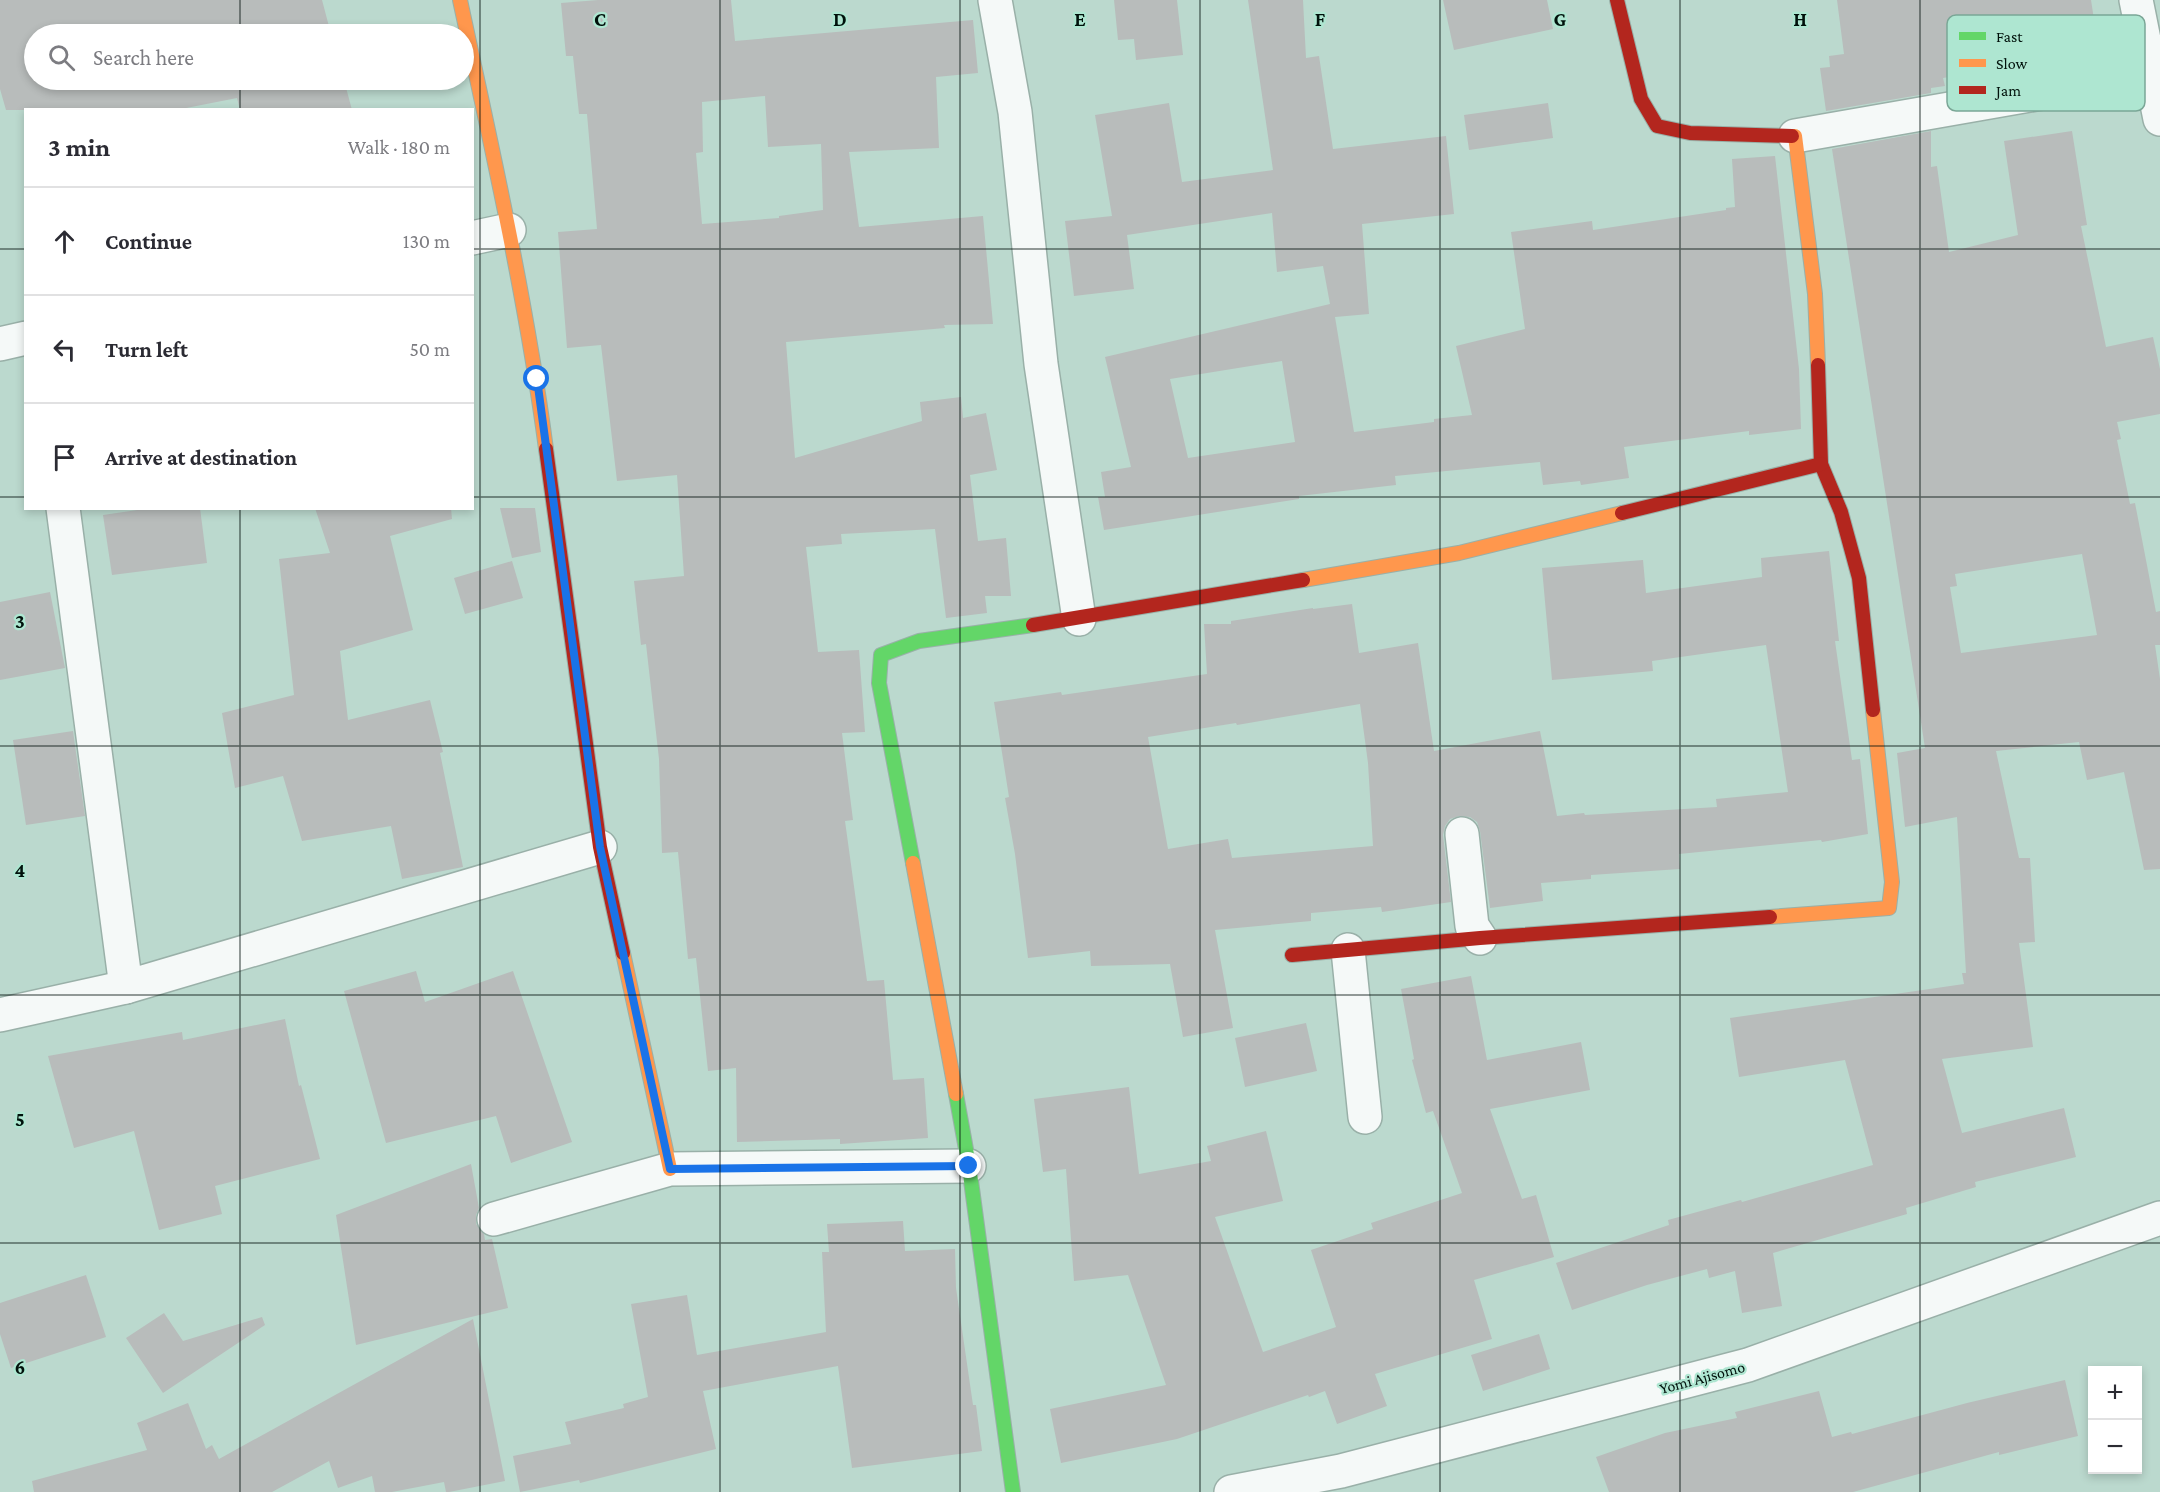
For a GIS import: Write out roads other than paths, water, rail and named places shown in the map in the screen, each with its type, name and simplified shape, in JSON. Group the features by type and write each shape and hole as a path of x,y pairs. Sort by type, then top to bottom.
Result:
{"street":[{"path":"460,0 465,24"},
{"path":"995,0 1015,112 1041,364 1079,620"},
{"path":"1617,0 1641,99 1657,126 1690,134 1795,136 1947,109"},
{"path":"2136,0 2139,15"},
{"path":"2145,48 2160,118"},
{"path":"474,67 537,379 600,847 670,1169"},
{"path":"2145,75 2150,74"},
{"path":"1292,955 1480,938 1889,908 1892,882 1859,578 1841,512 1821,464 1815,294 1795,136"},
{"path":"474,238 508,230"},
{"path":"0,344 24,338"},
{"path":"1013,1492 969,1166 879,683 881,655 919,641 1079,620 1459,554 1821,464"},
{"path":"63,510 126,987"},
{"path":"1461,834 1472,926 1480,938"},
{"path":"0,1015 126,987 600,847"},
{"path":"1348,950 1365,1118"},
{"path":"495,1219 670,1169 969,1166"},
{"name":"Yomi Ajisomo","path":"1231,1492 1350,1481 1748,1365 2160,1218"}]}
